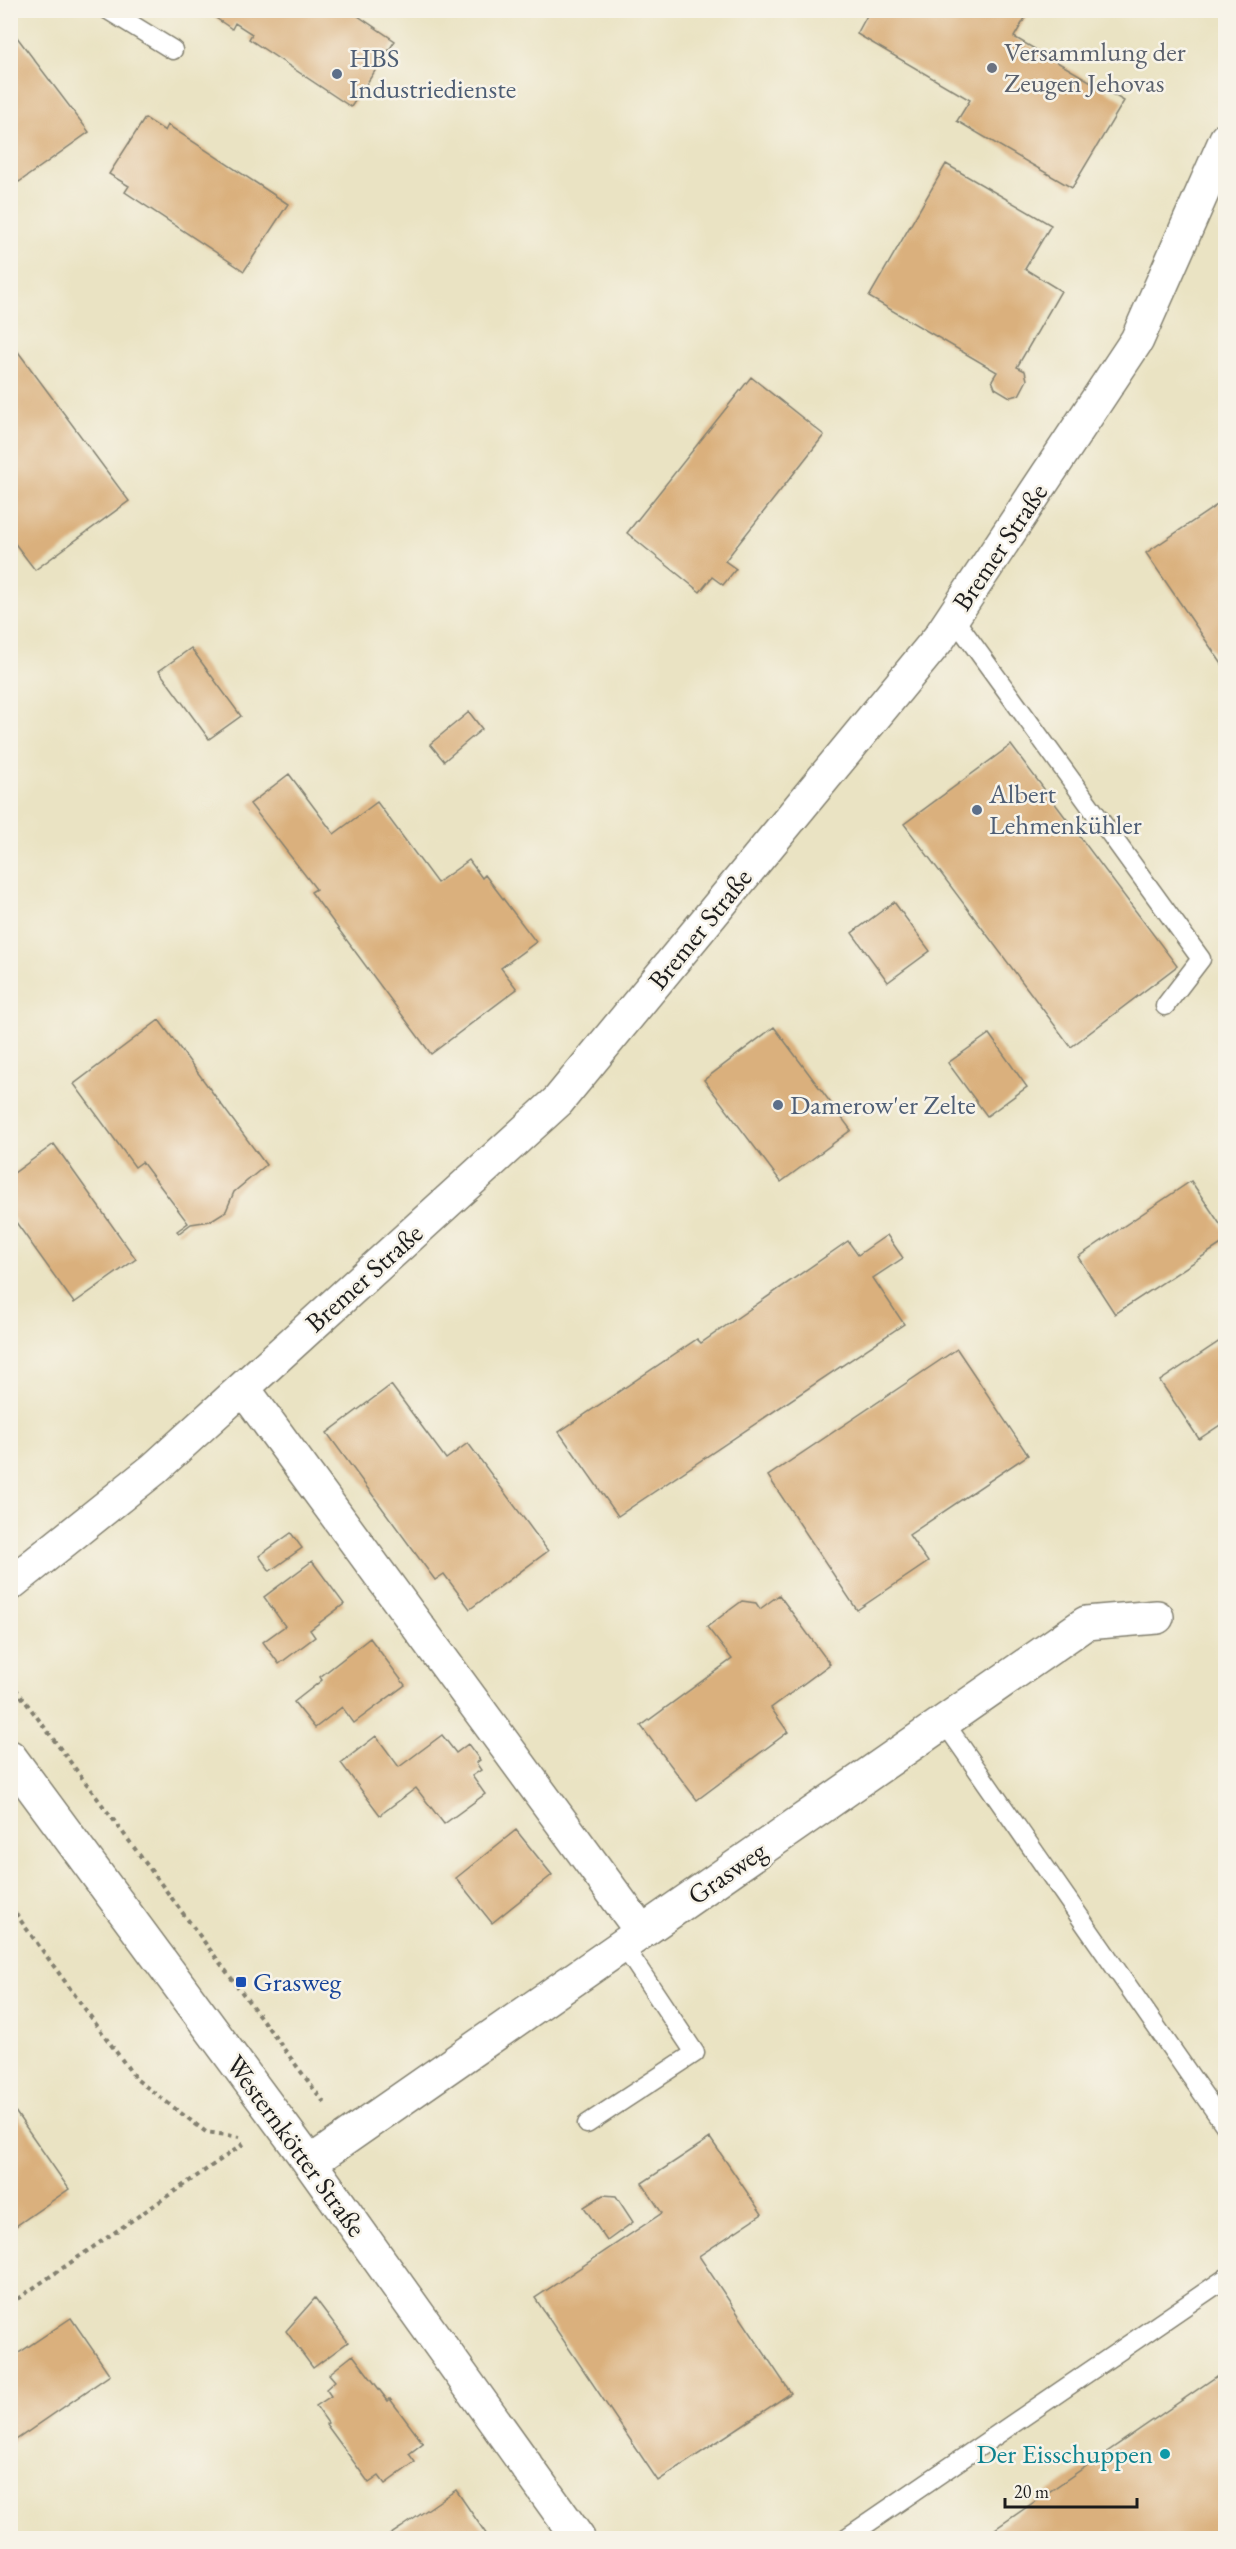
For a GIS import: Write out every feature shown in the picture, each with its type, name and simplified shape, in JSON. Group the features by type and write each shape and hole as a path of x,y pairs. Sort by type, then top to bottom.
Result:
{"street":[{"name":"Bremer Straße","path":"10,1584 154,1469 558,1101 939,638 1137,340 1226,139"},
{"path":"243,1388 633,1939"},
{"name":"Grasweg","path":"310,2163 1086,1623 1157,1617"},
{"name":"Westernkötter Straße","path":"14,1768 310,2163 578,2538"}],"lane":[{"path":"108,10 173,50"},
{"path":"953,617 1201,958 1165,1006"},
{"path":"944,1722 1226,2127"},
{"path":"587,2124 695,2054 633,1939"},
{"path":"846,2538 1226,2278"}],"path":[{"path":"10,1906 136,2079 206,2132 252,2139 10,2304"},
{"path":"279,2121 317,2094"}],"building":[{"name":"HBS Industriedienste","path":"204,10 349,10 395,41 351,107 249,39 252,34 235,23 232,29"},
{"name":"Versammlung der Zeugen Jehovas","path":"870,10 1023,10 1028,13 1014,37 1124,101 1072,188 957,121 970,100 857,34"},
{"path":"10,28 89,132 19,182 10,171"},
{"path":"145,118 165,131 168,125 288,204 244,271 125,192 129,186 109,174"},
{"path":"946,164 1051,225 1025,269 1061,291 1017,367 1025,371 1027,380 1019,395 1010,397 995,388 992,380 997,372 869,297"},
{"path":"10,341 129,501 35,570 10,537"},
{"path":"751,377 824,435 725,561 736,569 723,585 712,577 700,592 627,533"},
{"path":"1226,499 1226,670 1146,553"},
{"path":"191,648 241,716 209,739 159,671"},
{"path":"469,712 482,729 444,761 430,744"},
{"path":"1011,745 1177,966 1071,1047 904,824"},
{"path":"289,774 334,834 377,802 437,883 469,860 482,878 485,875 536,942 501,968 517,989 431,1054 311,892 316,889 250,804"},
{"path":"894,902 930,951 888,982 852,933"},
{"path":"159,1020 266,1165 234,1192 226,1211 210,1221 191,1224 179,1233 177,1231 188,1223 142,1162 135,1167 74,1084"},
{"name":"Damerow'er Zelte","path":"774,1027 851,1130 781,1182 704,1080"},
{"path":"989,1034 1027,1087 987,1116 948,1063"},
{"path":"54,1144 136,1259 74,1303 10,1214 10,1176"},
{"path":"1191,1181 1226,1233 1226,1241 1115,1314 1078,1257"},
{"path":"887,1235 903,1258 873,1278 904,1324 618,1516 559,1432 697,1339 701,1343 848,1241 858,1255"},
{"path":"1226,1337 1226,1421 1199,1439 1160,1381"},
{"path":"957,1349 1028,1455 909,1535 928,1562 857,1610 768,1476"},
{"path":"391,1385 446,1459 468,1443 548,1551 470,1609 444,1574 435,1580 327,1433"},
{"path":"291,1533 302,1548 270,1571 259,1556"},
{"path":"312,1561 344,1604 310,1630 315,1637 279,1664 263,1642 285,1626 264,1597"},
{"path":"779,1595 830,1664 771,1708 788,1732 697,1800 641,1726 732,1659 707,1627 742,1601 756,1603 760,1609"},
{"path":"370,1638 405,1685 354,1723 342,1707 315,1728 294,1702 322,1680 320,1677"},
{"path":"442,1735 456,1753 468,1744 480,1760 476,1763 481,1770 472,1776 485,1794 444,1824 416,1788 380,1815 341,1763 376,1736 399,1767"},
{"path":"516,1830 552,1875 492,1923 456,1878"},
{"path":"10,2104 69,2189 10,2230"},
{"path":"710,2138 762,2214 699,2256 791,2393 658,2481 535,2298 662,2213 642,2183"},
{"path":"603,2195 616,2196 633,2222 607,2241 584,2207"},
{"path":"315,2298 348,2342 313,2368 286,2331"},
{"path":"71,2318 110,2375 10,2444 10,2359"},
{"path":"353,2355 423,2443 409,2454 415,2462 385,2484 379,2476 369,2483 326,2424 328,2423 316,2406 331,2396 326,2389 335,2381 329,2374"},
{"name":"Der Eisschuppen","path":"1226,2370 1226,2538 982,2538"},
{"path":"456,2490 489,2538 385,2538 402,2527"}],"place":[{"name":"Versammlung der Zeugen Jehovas","path":"992,68"},
{"name":"HBS Industriedienste","path":"337,74"},
{"name":"Albert Lehmenkühler","path":"977,810"},
{"name":"Damerow'er Zelte","path":"778,1105"},
{"name":"Grasweg","path":"241,1982"},
{"name":"Der Eisschuppen","path":"1165,2454"}]}
